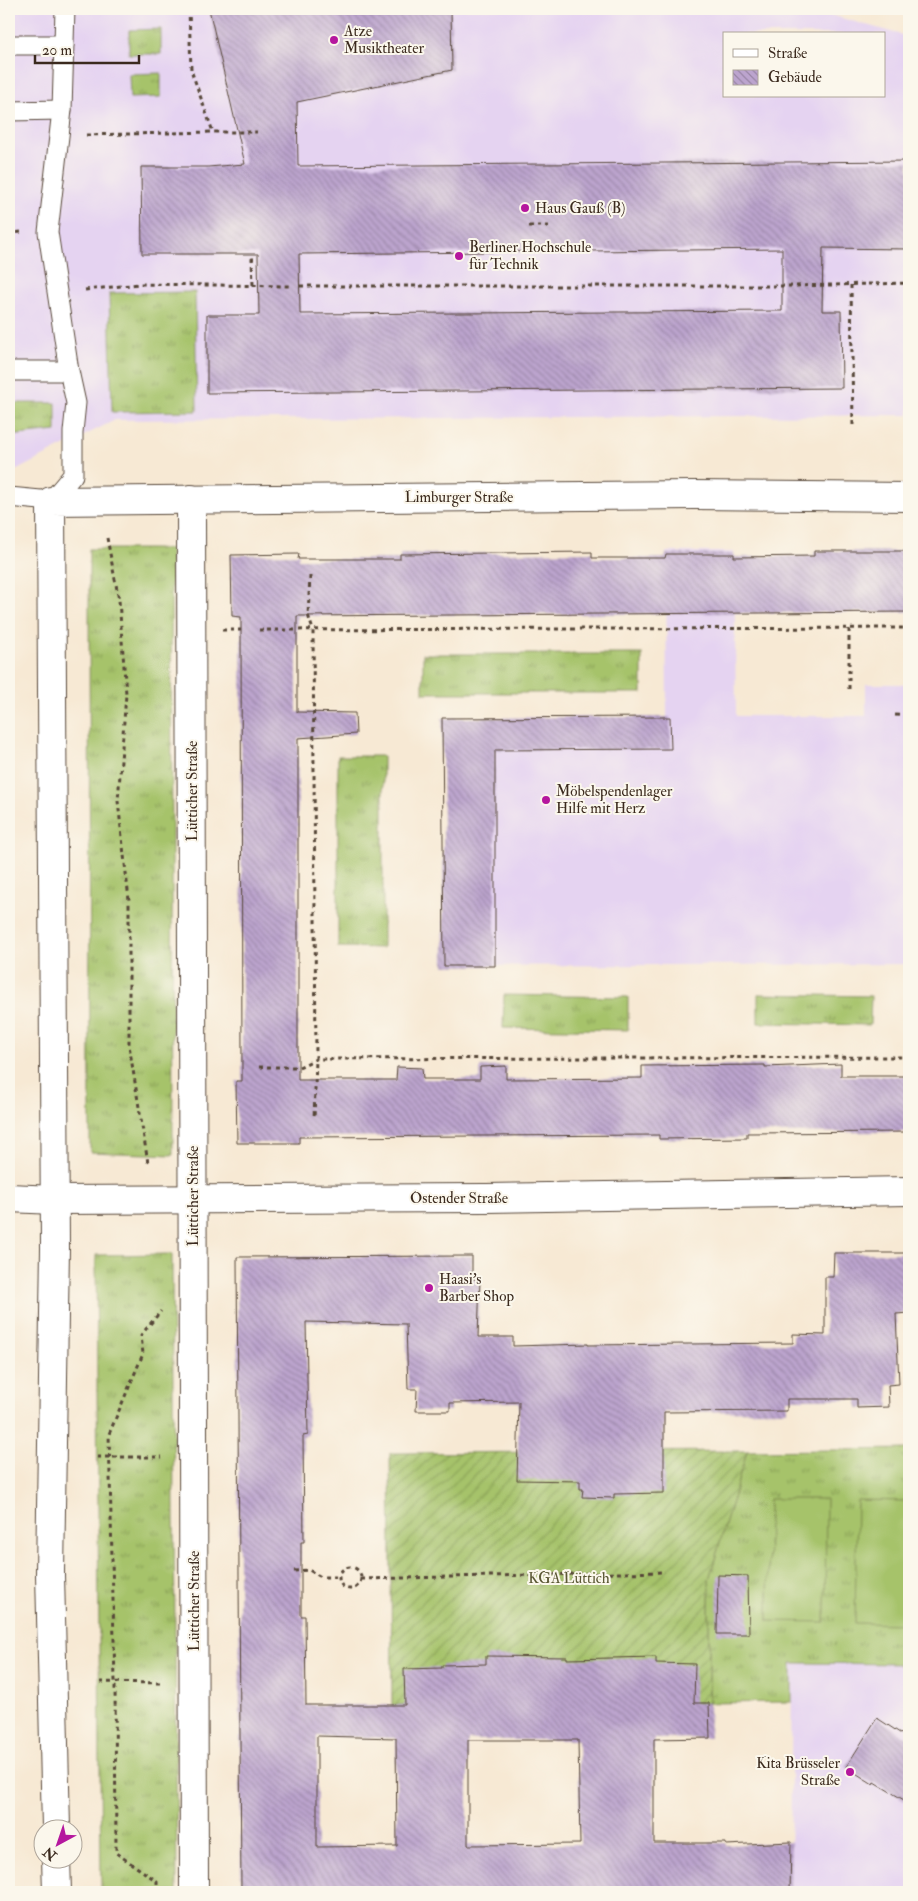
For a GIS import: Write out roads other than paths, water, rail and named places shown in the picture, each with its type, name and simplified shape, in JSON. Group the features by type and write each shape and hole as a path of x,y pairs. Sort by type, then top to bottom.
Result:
{"street":[{"name":"Limburger Straße","path":"51,501 685,495 909,497"},
{"name":"Lütticher Straße","path":"191,499 194,1892"},
{"path":"51,501 55,1248 50,1588 56,1818"},
{"name":"Ostender Straße","path":"9,1198 54,1200 576,1197 909,1191"},
{"path":"56,1868 57,1892"}],"lane":[{"path":"51,501 73,475 73,432 76,403 69,371 48,232 62,110 64,9"},
{"path":"9,44 64,45"},
{"path":"9,111 62,110"},
{"path":"9,371 69,371"},
{"name":"Limburger Straße","path":"9,497 51,501"}],"place":[{"name":"Atze Musiktheater","path":"334,40"},
{"name":"Haus Gauß (B)","path":"525,208"},
{"name":"Berliner Hochschule für Technik","path":"459,256"},
{"name":"Möbelspendenlager Hilfe mit Herz","path":"546,800"},
{"name":"Haasi's Barber Shop","path":"429,1288"},
{"name":"Kita Brüsseler Straße","path":"850,1772"}],"park label":[{"name":"KGA Lüttich","path":"569,1578"}]}
